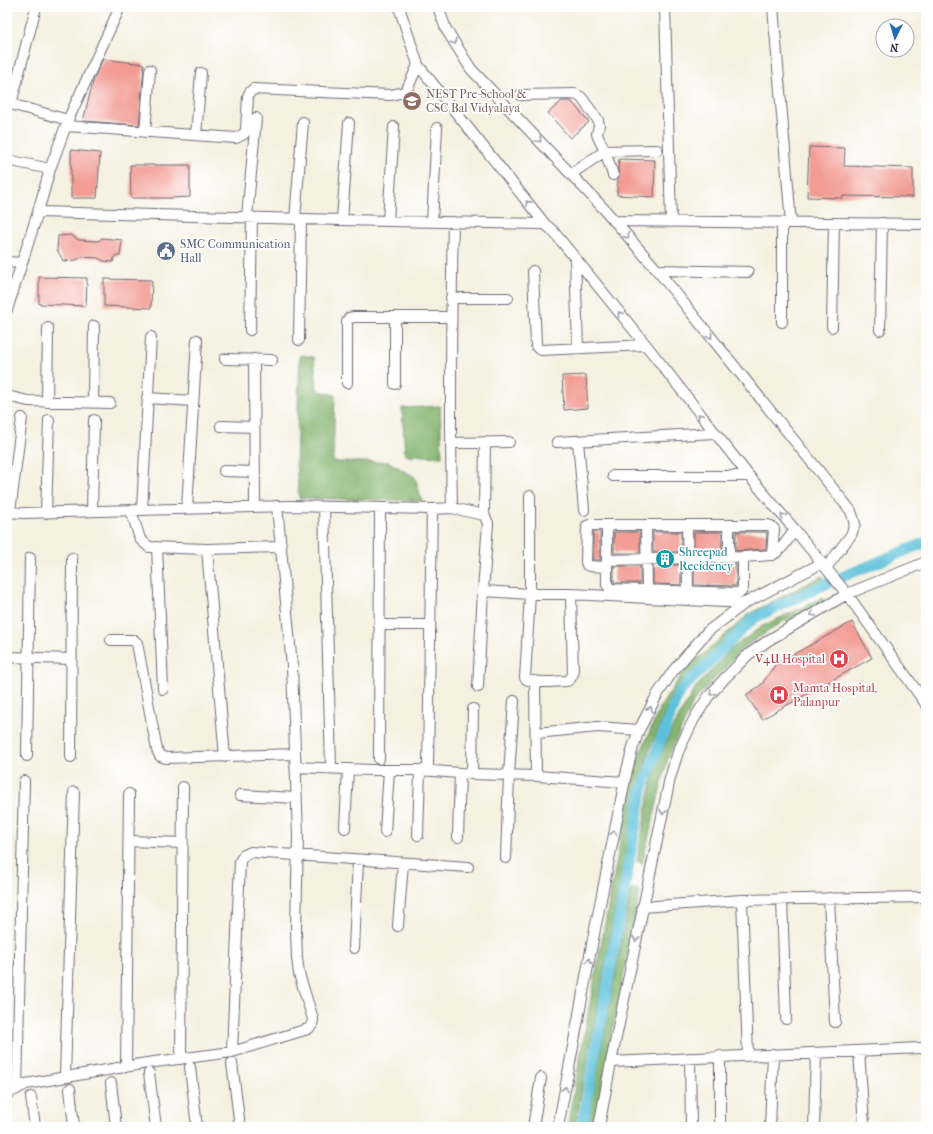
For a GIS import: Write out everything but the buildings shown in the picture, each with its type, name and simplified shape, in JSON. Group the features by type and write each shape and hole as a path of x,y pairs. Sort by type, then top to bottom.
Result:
{"street":[{"path":"36,7 9,104 67,123 145,132 236,138 244,134 246,130 248,96 253,89 391,95 404,92 408,87 418,65"},
{"path":"7,310 50,169 67,123 120,7"},
{"path":"399,7 418,65 545,224 553,231 646,345 714,433 833,577 926,704"},
{"path":"438,7 446,29 471,69 571,174 657,270 851,511 855,524 851,535 824,566 745,603 707,632 673,671 656,695 639,730 624,782 558,1127"},
{"path":"665,7 671,222"},
{"path":"773,7 786,223 782,322"},
{"path":"145,132 150,70"},
{"path":"196,135 201,73"},
{"path":"520,95 575,94 581,97 598,120 599,126 597,134 605,151 613,175"},
{"path":"250,330 249,217 256,118"},
{"path":"299,340 298,219 303,122"},
{"path":"342,220 349,123"},
{"path":"388,220 394,127"},
{"path":"432,222 437,128"},
{"path":"571,174 605,151 657,150"},
{"path":"7,160 50,169"},
{"path":"38,212 545,224"},
{"path":"614,221 926,224"},
{"path":"452,508 451,298 453,222"},
{"path":"832,327 834,223"},
{"path":"880,330 882,223"},
{"path":"575,258 578,348"},
{"path":"7,262 22,262"},
{"path":"533,270 536,348 542,350 646,345"},
{"path":"657,270 748,272"},
{"path":"451,298 508,298"},
{"path":"394,317 395,384"},
{"path":"347,383 347,322 349,318 451,317"},
{"path":"93,402 94,326"},
{"path":"47,402 48,328"},
{"path":"142,510 151,337"},
{"path":"187,508 197,340"},
{"path":"225,359 272,360"},
{"path":"254,360 255,507"},
{"path":"7,396 24,400 47,402 110,403"},
{"path":"148,398 193,400"},
{"path":"22,418 8,512 46,513 187,508 324,506 432,509 452,508 484,515"},
{"path":"46,513 49,420"},
{"path":"92,511 94,420"},
{"path":"221,426 254,427"},
{"path":"557,442 714,433"},
{"path":"578,441 584,510"},
{"path":"478,687 488,524 484,515 485,442"},
{"path":"451,443 509,442"},
{"path":"224,471 255,472"},
{"path":"613,476 749,476"},
{"path":"530,496 530,594 525,678 528,680 535,682 567,681 573,674 571,594"},
{"path":"7,1094 26,1084 126,1067 232,1052 308,1029 312,1025 313,1019 296,958 298,856 292,666 277,506"},
{"path":"324,506 331,768"},
{"path":"379,759 380,508"},
{"path":"418,835 424,768 430,625 432,509"},
{"path":"131,510 140,539 149,547 207,549 281,546"},
{"path":"606,525 607,585 611,589 738,593 741,592 743,588 743,557"},
{"path":"646,525 647,590"},
{"path":"687,525 688,592"},
{"path":"728,525 729,557"},
{"path":"772,555 774,529 771,526 587,526 586,562 587,565 590,566 646,559 772,555 777,553 795,530"},
{"path":"157,547 163,689"},
{"path":"207,549 225,757"},
{"path":"26,756 30,558"},
{"path":"71,757 72,558"},
{"path":"599,1127 610,1062 670,778 678,752 694,719 708,697 732,670 749,654 844,591 926,562"},
{"path":"483,591 745,603"},
{"path":"379,624 430,625"},
{"path":"112,640 133,640 137,643 157,750 160,756 166,758 295,754"},
{"path":"7,657 71,659"},
{"path":"535,682 536,776"},
{"path":"506,858 509,775 514,701"},
{"path":"472,774 474,709"},
{"path":"536,733 598,727 639,730"},
{"path":"295,767 390,770 424,768 472,774 536,776 624,782"},
{"path":"345,828 348,769"},
{"path":"385,832 390,770"},
{"path":"458,837 460,773"},
{"path":"17,1089 24,781"},
{"path":"181,1059 183,787"},
{"path":"65,1077 74,792"},
{"path":"126,1067 129,794"},
{"path":"240,795 296,798"},
{"path":"129,841 183,843"},
{"path":"232,1052 240,861 244,855 251,852 468,868"},
{"path":"354,948 358,860"},
{"path":"398,926 403,863"},
{"path":"642,907 742,900 926,897"},
{"path":"829,898 834,1022"},
{"path":"782,899 786,1019"},
{"path":"742,900 748,1055"},
{"path":"610,1062 921,1048"},
{"path":"859,1051 864,1126"},
{"path":"814,1127 816,1053"},
{"path":"770,1127 773,1054"},
{"path":"720,1056 720,1127"},
{"path":"690,1058 691,1127"},
{"path":"232,1063 240,1127"},
{"path":"190,1067 197,1127"},
{"path":"149,1073 156,1127"},
{"path":"533,1127 540,1078"},
{"path":"111,1083 116,1127"},
{"path":"70,1089 74,1127"},
{"path":"31,1097 35,1127"}],"green space":[{"path":"300,355 314,357 317,390 335,395 333,462 389,462 415,477 422,501 299,498 296,463"},
{"path":"440,406 442,457 405,455 402,408"},
{"path":"822,576 826,580 750,617 680,686 667,709 649,752 638,789 575,1127 567,1127 627,805 639,756 661,706 684,671 749,614"},
{"path":"823,598 825,603 784,621 744,647 694,701 668,758 642,864 637,861 648,799 656,765 672,729 695,688 730,650 762,626"},
{"path":"631,889 640,890 594,1127 587,1127"}],"waterway":[{"path":"582,1127 642,790 679,692 754,618 830,582 926,542"}],"place":[{"name":"NEST Pre-School & CSC Bal Vidyalaya","path":"412,101"},
{"name":"SMC Communication Hall","path":"166,251"},
{"name":"Shreepad Recidency","path":"665,559"},
{"name":"V4U Hospital","path":"839,659"},
{"name":"Mamta Hospital, Palanpur","path":"779,695"}]}
